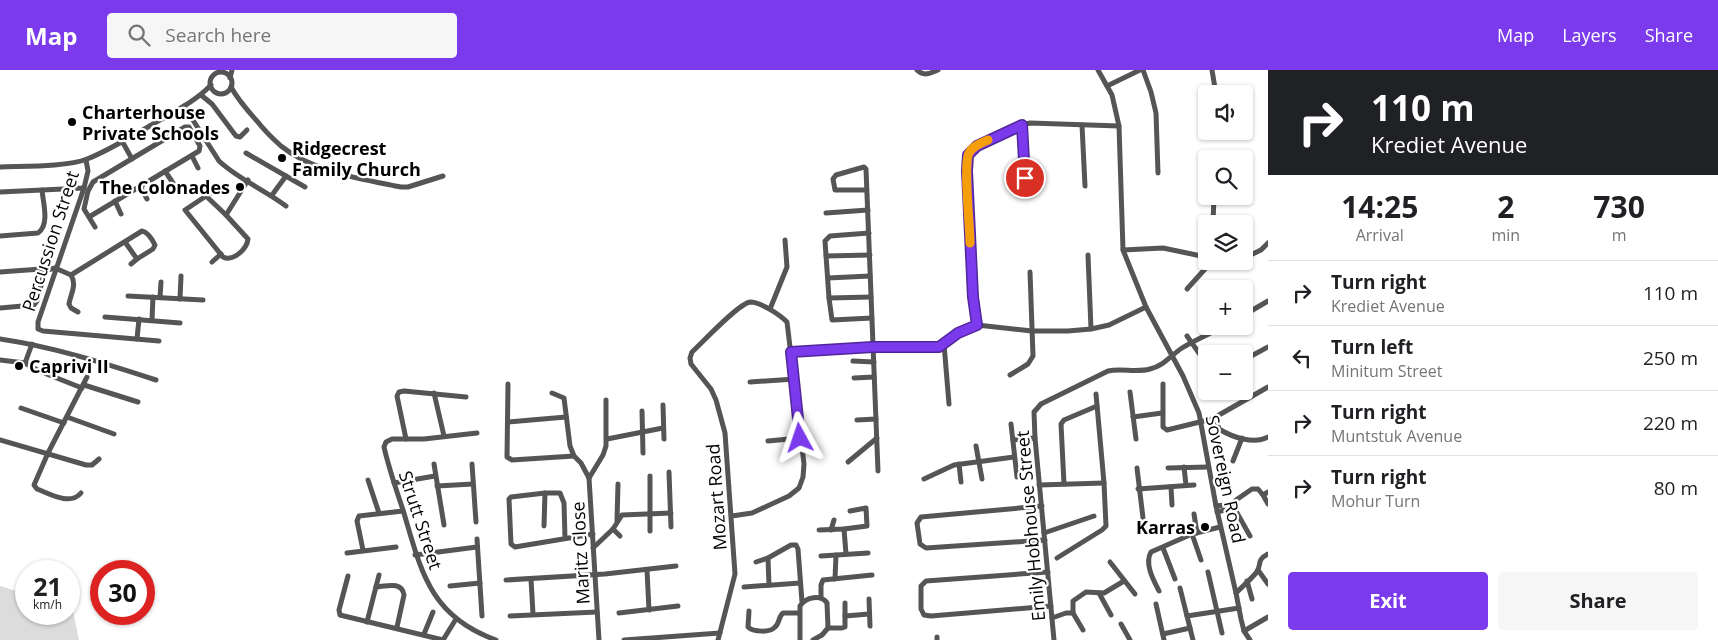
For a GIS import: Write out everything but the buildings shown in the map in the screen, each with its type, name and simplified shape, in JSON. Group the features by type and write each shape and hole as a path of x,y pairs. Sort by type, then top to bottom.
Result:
{"street":[{"path":"232,70 230,78 231,87 238,100 268,134 283,147 309,162 329,170 401,187 408,187 443,176"},
{"path":"917,70 924,74 938,70"},
{"name":"Sovereign Road","path":"1098,70 1115,106 1118,126 1122,250 1146,307 1193,397 1238,608 1244,631 1250,640"},
{"path":"1107,86 1141,70 1151,92 1156,113 1158,173"},
{"path":"1212,70 1214,85"},
{"path":"0,167 59,164 86,160 184,106 202,94 211,85 215,72 223,71 230,78"},
{"path":"211,85 215,92"},
{"path":"225,93 231,87"},
{"path":"202,94 225,93 238,100"},
{"path":"202,94 236,136 240,137 247,130"},
{"path":"184,106 219,161 286,206"},
{"path":"977,325 973,297 967,171 968,155 977,146 1022,125 1118,126"},
{"path":"1022,125 1026,196"},
{"path":"1082,125 1085,186"},
{"path":"89,216 192,156 199,150 200,146 187,126 93,182 88,190 85,212 95,227"},
{"path":"122,141 132,159"},
{"path":"246,153 305,187"},
{"path":"192,156 198,168"},
{"name":"Percussion Street","path":"86,160 88,171 84,188 49,270 38,329 159,341"},
{"path":"867,190 835,190 833,179 836,175 864,166 866,169 868,210 870,255 878,471"},
{"path":"165,171 173,183"},
{"path":"272,195 286,176"},
{"path":"226,215 248,180"},
{"path":"140,186 147,199"},
{"path":"205,196 248,239 248,242 234,257 226,258 221,254 185,210 205,196 221,186"},
{"path":"0,192 84,188"},
{"path":"0,236 38,233 42,231 45,221 42,190"},
{"path":"115,201 121,214"},
{"path":"826,213 868,210"},
{"path":"0,272 41,269 71,275 142,231 148,234 154,243 153,249 137,258 131,264"},
{"path":"869,233 827,238 825,241 832,320 872,318"},
{"path":"732,516 752,513 789,496 799,488 803,477 804,464 787,322 770,309 787,267 785,240"},
{"path":"125,242 137,258"},
{"path":"1253,254 1268,244"},
{"path":"1122,250 1163,248 1198,255"},
{"path":"212,262 221,254"},
{"path":"826,256 870,255"},
{"path":"1088,255 1091,329"},
{"path":"0,308 34,305 44,274 49,270"},
{"path":"1187,289 1205,270"},
{"path":"1010,375 1032,360 1033,356 1030,272"},
{"path":"71,275 74,286 69,304 71,308 78,312"},
{"path":"180,299 181,276"},
{"path":"828,278 870,276"},
{"path":"160,297 161,282"},
{"path":"128,296 203,300"},
{"path":"152,320 153,297"},
{"path":"829,298 871,297"},
{"path":"1253,310 1268,301"},
{"name":"Mozart Road","path":"718,640 735,574 725,433 721,414 711,388 690,360 692,352 741,306 748,302 754,302 770,309"},
{"path":"791,352 873,347 934,347 944,344 958,333 977,325 1032,331 1091,329 1109,325 1146,307"},
{"path":"105,317 180,323"},
{"path":"137,339 139,319"},
{"name":"Emily Hobhouse Street","path":"1054,640 1034,412 1041,404 1108,371 1148,370 1163,364 1181,349 1207,335"},
{"path":"1187,336 1198,353"},
{"path":"0,339 32,344 92,359 156,380"},
{"path":"25,363 32,344"},
{"path":"944,344 949,404"},
{"path":"1253,356 1268,348"},
{"path":"0,360 25,363 38,371 138,402"},
{"path":"853,361 874,362"},
{"path":"81,493 76,498 68,499 34,485 48,453 87,377"},
{"path":"854,378 874,377"},
{"path":"750,382 795,379"},
{"path":"508,384 507,457 509,459 574,456"},
{"path":"1163,384 1162,413 1166,430 1200,423 1215,417 1268,387"},
{"path":"466,397 404,391 398,393 406,439 478,433"},
{"path":"1130,392 1136,439"},
{"path":"434,393 444,436"},
{"path":"552,393 564,398 570,446 574,456 581,463 589,478"},
{"path":"1057,558 1106,526 1096,394"},
{"path":"606,400 607,438 663,428"},
{"path":"663,405 664,439"},
{"path":"1064,484 1061,424 1064,420 1097,406"},
{"path":"21,408 64,423"},
{"path":"642,412 643,453"},
{"path":"1133,417 1162,413"},
{"path":"67,417 114,434"},
{"path":"508,422 566,417"},
{"path":"1215,417 1219,429 1242,438 1258,441 1268,437"},
{"path":"857,420 876,419"},
{"path":"1011,424 1017,477"},
{"name":"Maritz Close","path":"599,640 589,478 603,455 607,438"},
{"path":"768,441 800,438"},
{"path":"848,462 877,438"},
{"path":"1013,440 1035,438"},
{"path":"1233,461 1242,438"},
{"name":"Strutt Street","path":"406,439 392,439 386,442 384,447 415,555 429,586 456,619 483,636 496,640"},
{"path":"0,440 86,465 92,465 99,459"},
{"path":"976,446 982,479"},
{"path":"924,479 948,467 959,464 1014,457"},
{"path":"434,464 444,525"},
{"path":"472,464 476,522"},
{"path":"959,464 961,482"},
{"path":"1184,467 1186,486"},
{"path":"1168,468 1208,467"},
{"path":"1137,468 1142,518"},
{"path":"670,472 671,527"},
{"path":"394,483 435,476"},
{"path":"650,476 650,531"},
{"path":"368,480 378,513"},
{"path":"1039,484 1104,482"},
{"path":"437,486 473,484"},
{"path":"617,522 618,484"},
{"path":"1138,489 1194,485"},
{"path":"1171,487 1172,505"},
{"path":"1217,509 1232,504 1252,489 1258,489 1266,494 1268,504"},
{"path":"565,538 563,496 560,493 544,493 509,499 511,544 516,547 593,534"},
{"path":"544,493 544,526"},
{"path":"1232,504 1250,536"},
{"path":"1042,506 921,517 917,523 920,544 926,548 1045,540"},
{"path":"819,530 865,527 868,523 866,508 850,511"},
{"path":"363,550 359,516 403,511"},
{"path":"593,548 614,529 622,515 671,513"},
{"path":"1194,514 1194,534 1201,560"},
{"path":"1044,532 1094,516"},
{"path":"831,530 834,520"},
{"path":"1159,591 1151,573 1148,558 1151,552 1194,534 1220,527"},
{"path":"614,529 620,536"},
{"path":"844,529 846,554"},
{"path":"477,539 482,616"},
{"path":"756,562 768,558 791,545 796,545 798,549 802,602 799,613 800,640"},
{"path":"347,553 396,547"},
{"path":"415,555 477,547"},
{"path":"1163,548 1175,579"},
{"path":"821,556 868,553"},
{"path":"1236,593 1258,570 1259,560 1268,554"},
{"path":"836,555 836,579"},
{"path":"768,558 769,585"},
{"path":"1110,562 1135,594"},
{"path":"506,580 595,575 676,566"},
{"path":"647,570 650,610"},
{"path":"1258,570 1268,584"},
{"path":"1048,572 926,581 921,586 921,608 924,614 931,616 1051,606"},
{"path":"1208,572 1222,633"},
{"path":"367,622 379,575"},
{"path":"821,598 821,582 823,580 872,575"},
{"path":"348,576 339,610 340,615 397,627 443,640 456,619"},
{"path":"1233,578 1246,582"},
{"path":"531,579 533,614"},
{"path":"1083,630 1073,613 1073,602 1090,591 1108,592 1124,581"},
{"path":"1246,582 1252,598"},
{"path":"450,586 480,583"},
{"path":"744,587 800,583"},
{"path":"376,587 396,585 404,590 397,627"},
{"path":"1180,588 1192,640"},
{"path":"1099,593 1111,615"},
{"path":"802,602 808,599 821,598 827,604 828,628 814,640"},
{"path":"869,599 870,626"},
{"path":"828,628 844,628 845,603"},
{"path":"1156,604 1164,637 1190,628"},
{"path":"619,613 678,606"},
{"path":"1187,616 1238,608"},
{"path":"749,611 748,627 754,631 773,629 777,625 782,613 799,613"},
{"path":"424,634 433,612"},
{"path":"510,616 597,612"},
{"path":"1052,618 1066,613 1073,613"},
{"path":"845,616 869,614"},
{"path":"1244,631 1268,617"},
{"path":"1121,624 1130,640"},
{"path":"624,640 720,632"}],"shaded area":[{"path":"0,586 15,591 15,625 76,625 79,640 0,640"}],"slow traffic":[{"path":"970,243 968,155 971,150 988,140"}],"place":[{"name":"Charterhouse Private Schools","path":"72,122"},
{"name":"Ridgecrest Family Church","path":"282,158"},
{"name":"The Colonades","path":"240,187"},
{"name":"Caprivi II","path":"19,366"},
{"name":"Karras","path":"1205,527"}],"route":[{"path":"800,438 791,352 873,347 939,347 958,333 977,325 973,297 967,171 968,155 977,146 1012,128 1022,125 1025,178"}]}
